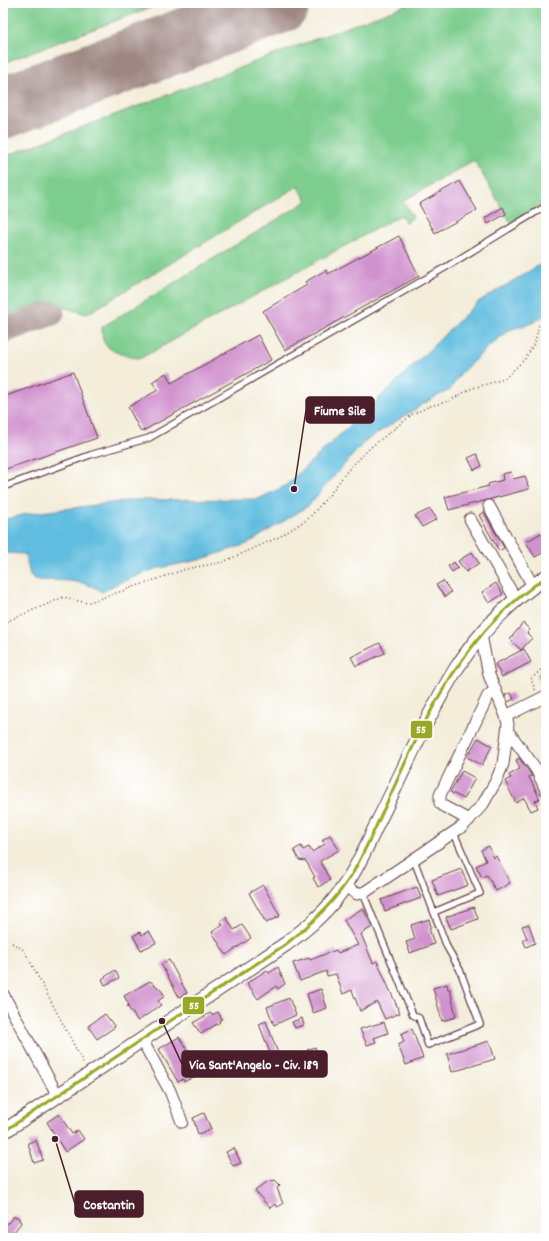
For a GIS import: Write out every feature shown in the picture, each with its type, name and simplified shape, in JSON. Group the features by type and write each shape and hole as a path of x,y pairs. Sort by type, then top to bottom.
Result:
{"street":[{"path":"489,506 533,586"},
{"path":"470,519 516,600"},
{"path":"3,1132 299,934 328,907 345,886 371,838 442,693 460,663 481,635 516,600 546,577"},
{"path":"345,886 357,894 363,893 454,833 469,820 483,804 496,781 502,764 508,731 506,716 488,668 481,635"},
{"path":"469,820 443,806 440,803 440,795 488,696 495,690"},
{"path":"506,716 541,694"},
{"path":"508,731 536,769 546,790"},
{"path":"3,994 58,1096"},
{"path":"142,1040 170,1091 182,1122"}],"lane":[{"path":"3,487 90,455 149,438 413,286 546,206"},
{"path":"434,912 480,893 454,833"},
{"path":"363,893 413,1015 419,1018 428,1046 480,1024 460,970 447,947 414,860"}],"path":[{"path":"3,623 64,597 86,602 186,569 223,562 279,537 308,518 330,494 348,470 371,447 413,414 430,406 449,401 470,389 504,379 525,359 535,342 540,324 546,320"},
{"path":"546,649 542,654 546,660"},
{"path":"541,694 532,679 546,665"},
{"path":"12,943 24,950 90,1074"}],"green space":[{"path":"3,3 163,3 3,63"},
{"path":"411,3 546,3 546,202 511,223 474,160 403,201 413,217 406,224 401,215 141,358 119,354 109,348 103,340 102,327 307,201 298,186 87,314 44,302 3,316 3,157"},
{"path":"546,669 546,679 541,682 537,675"}],"water":[{"path":"546,261 546,314 532,323 509,330 489,346 460,374 450,390 433,398 365,441 308,506 247,544 199,560 155,569 118,583 102,592 87,584 79,582 35,580 30,575 25,554 3,553 3,520 25,514 134,500 258,499 285,486 391,387 478,302"}],"building":[{"path":"460,181 477,210 435,233 419,204"},
{"path":"503,207 506,214 488,224 485,218"},
{"path":"399,236 419,276 285,350 263,311 307,285 305,282 326,270 328,274"},
{"path":"258,335 271,360 141,432 128,407 158,390 152,382 166,373 171,383"},
{"path":"73,372 97,438 3,470 3,397"},
{"path":"477,454 482,466 474,470 468,458"},
{"path":"511,472 513,479 525,476 529,489 449,510 445,497 489,486 488,484 503,480 502,474"},
{"path":"430,509 437,519 422,527 415,516"},
{"path":"484,512 504,548 499,551 479,515"},
{"path":"541,533 546,541 546,551 535,557 526,542"},
{"path":"472,552 479,563 466,572 458,561"},
{"path":"454,562 458,568 452,572 448,566"},
{"path":"443,581 451,592 445,597 436,585"},
{"path":"496,583 503,594 489,603 482,592"},
{"path":"523,623 530,630 527,633 532,638 521,650 510,639"},
{"path":"380,643 385,653 356,666 351,657"},
{"path":"524,649 531,662 502,677 495,664"},
{"path":"511,693 514,699 508,702 505,695"},
{"path":"478,738 492,746 482,765 467,757"},
{"path":"519,758 532,776 529,777 540,799 535,801 538,808 531,811 524,798 516,803 505,781 511,778 509,775 520,769 516,760"},
{"path":"462,771 475,778 464,799 450,792"},
{"path":"330,835 339,850 320,861 330,880 318,887 313,878 315,877 306,861 299,860 294,850 301,846 303,850 309,847 312,852 325,844 322,840"},
{"path":"489,846 494,858 496,856 510,883 496,891 487,875 482,877 476,866 486,861 481,850"},
{"path":"461,869 468,885 438,896 432,880"},
{"path":"263,885 280,916 266,923 249,893"},
{"path":"417,887 421,898 385,911 381,900"},
{"path":"474,907 478,919 451,929 446,917"},
{"path":"363,908 372,927 361,934 373,963 377,961 400,1013 385,1019 377,1002 360,1011 352,990 343,994 336,974 327,976 326,971 300,981 293,963 309,958 310,960 336,950 338,953 358,945 344,920"},
{"path":"226,917 234,930 242,925 251,938 226,955 212,932 223,925 220,921"},
{"path":"429,919 431,927 429,928 434,944 410,953 406,942 415,939 411,925"},
{"path":"529,924 535,943 526,947 523,940 527,938 522,926"},
{"path":"149,931 156,943 141,950 133,936 140,932 142,935"},
{"path":"169,960 187,993 179,997 161,964"},
{"path":"278,967 285,984 278,989 276,986 258,999 247,983 267,970 269,973"},
{"path":"115,970 119,978 105,985 102,979"},
{"path":"150,981 160,989 165,996 158,1001 161,1005 138,1021 127,1006 129,1005 124,996"},
{"path":"447,984 448,989 450,989 456,1017 442,1021 433,988"},
{"path":"321,989 327,1008 313,1013 307,994"},
{"path":"289,998 296,1015 274,1025 267,1007"},
{"path":"218,1012 222,1019 219,1021 220,1022 201,1034 193,1023 210,1013 212,1015"},
{"path":"105,1014 115,1027 97,1039 88,1026"},
{"path":"302,1018 304,1025 295,1028 292,1022"},
{"path":"266,1021 282,1064 275,1066 259,1024"},
{"path":"384,1022 388,1033 374,1038 376,1042 367,1045 360,1029"},
{"path":"412,1029 423,1058 406,1065 398,1045 404,1042 401,1034"},
{"path":"179,1037 187,1050 184,1052 197,1075 184,1082 183,1079 178,1082 159,1049"},
{"path":"489,1041 495,1059 452,1072 447,1054"},
{"path":"315,1047 322,1065 313,1068 307,1050"},
{"path":"204,1113 211,1129 198,1134 193,1118"},
{"path":"59,1114 72,1134 78,1130 84,1139 65,1152 47,1122"},
{"path":"36,1140 43,1160 34,1163 28,1143"},
{"path":"234,1148 241,1163 233,1166 226,1152"},
{"path":"275,1180 280,1185 277,1188 283,1204 277,1207 275,1204 270,1208 255,1191 267,1182"},
{"path":"13,1217 18,1217 21,1223 13,1233 15,1238 3,1238 3,1224 8,1223"}],"taxiway":[{"path":"3,331 52,313"}],"runway":[{"path":"3,108 279,3"}],"transit line":[{"name":"55","path":"3,1132 286,944 332,902 354,871 409,754 439,696 456,669 483,633 499,616 517,599 546,577"}],"place":[{"name":"Fiume Sile","path":"294,489"},
{"name":"Via Sant'Angelo - Civ. 189","path":"162,1021"},
{"name":"Costantin","path":"55,1139"}]}
